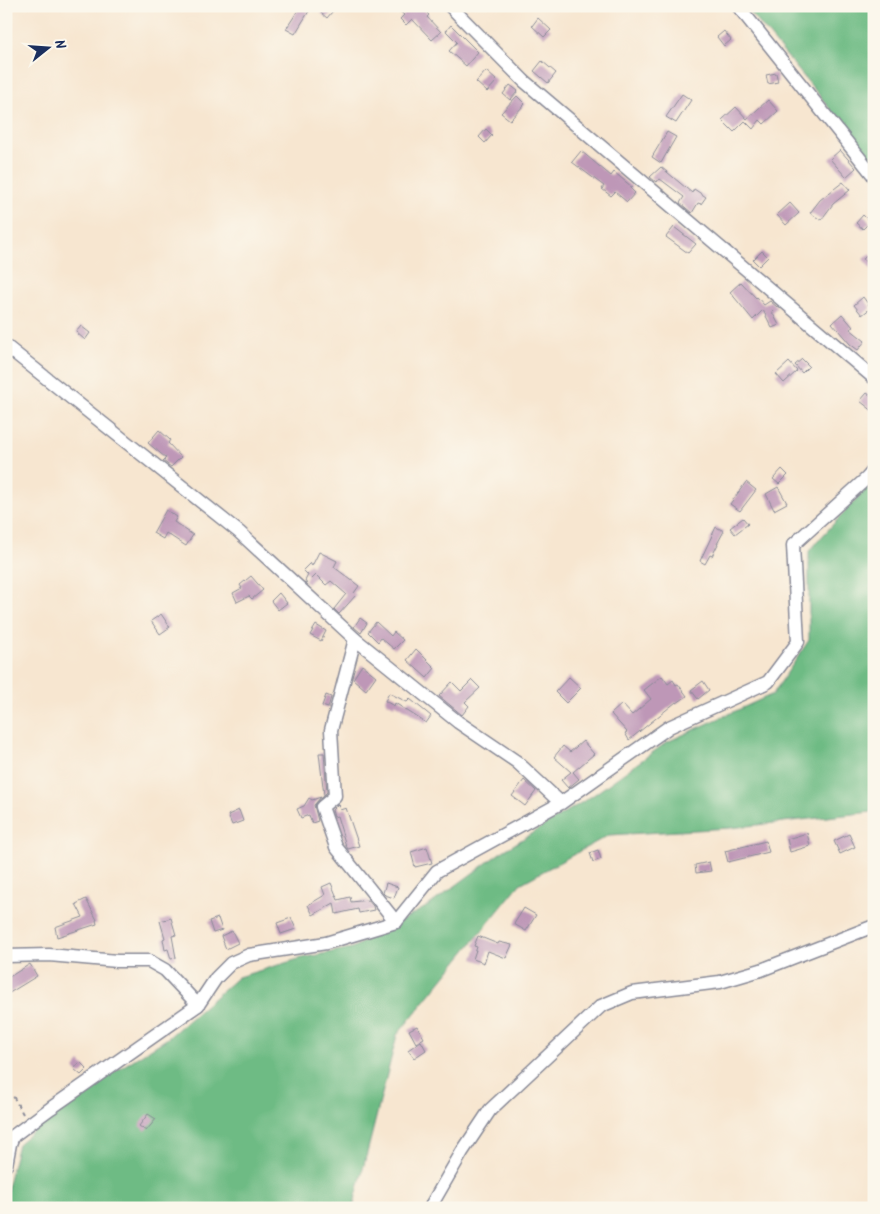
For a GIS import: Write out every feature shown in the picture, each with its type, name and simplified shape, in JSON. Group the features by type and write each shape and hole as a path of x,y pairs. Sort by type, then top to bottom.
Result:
{"street":[{"path":"450,6 524,82 874,378"},
{"path":"738,6 874,176"},
{"path":"6,346 239,532 355,639 458,722 517,762 561,803"},
{"path":"6,1165 13,1136 198,1006 216,978 231,963 249,955 326,943 396,922 437,871 561,803 669,727 768,682 798,642 793,545 874,470"},
{"path":"355,639 332,730 334,796 322,807 336,847 396,922"},
{"path":"432,1208 432,1204 462,1152 490,1110 601,1006 632,992 720,982 761,970 874,926"},
{"path":"6,956 49,954 117,961 149,961 165,970 198,1006"}],"path":[{"path":"6,1094 13,1096 29,1123"}],"green space":[{"path":"745,6 874,6 874,166 819,95"},
{"path":"874,479 874,810 871,812 730,828 609,835 520,884 397,1035 353,1208 7,1208 8,1184 18,1144 71,1099 168,1038 238,977 302,958 352,948 428,906 500,853 592,796 667,742 773,694 809,640 809,551"}],"building":[{"path":"301,6 309,11 295,34 286,29"},
{"path":"326,6 337,6 327,18 321,13"},
{"path":"394,6 420,6 441,32 432,40 412,19 406,25 400,19 404,15"},
{"path":"538,18 551,30 544,37 532,26"},
{"path":"451,25 478,52 466,66 449,51 457,42 446,31"},
{"path":"724,31 731,40 724,46 717,37"},
{"path":"542,61 556,73 548,83 534,71"},
{"path":"486,71 497,81 487,92 476,82"},
{"path":"776,73 778,82 768,84 766,75"},
{"path":"510,85 518,91 510,100 503,94"},
{"path":"682,94 691,100 676,123 666,117"},
{"path":"517,96 525,104 510,120 501,113"},
{"path":"768,100 778,111 764,124 760,120 753,129 745,121 734,132 722,120 736,107 747,119"},
{"path":"486,129 492,135 485,143 479,137"},
{"path":"667,132 676,137 661,163 652,157"},
{"path":"840,150 856,168 846,177 830,159"},
{"path":"581,151 611,176 614,172 632,187 630,188 635,193 627,202 615,192 611,196 602,189 604,186 572,162"},
{"path":"661,167 692,193 694,189 706,197 701,204 698,203 692,213 680,203 684,197 660,179 656,182 650,177"},
{"path":"843,182 850,190 833,204 821,220 810,213 820,200"},
{"path":"790,203 799,213 786,225 777,215"},
{"path":"863,215 870,222 863,229 856,223"},
{"path":"674,227 696,244 688,253 666,237"},
{"path":"762,251 768,257 759,266 753,260"},
{"path":"870,253 874,258 874,272 863,259"},
{"path":"741,282 764,305 770,301 777,307 772,312 779,325 772,328 763,310 753,320 730,292"},
{"path":"863,297 871,308 862,315 854,305"},
{"path":"842,314 853,327 850,329 865,341 858,350 850,344 832,323"},
{"path":"81,326 90,333 85,340 76,332"},
{"path":"802,359 809,366 802,373 795,365"},
{"path":"789,362 797,371 784,383 776,374"},
{"path":"867,393 874,398 874,412 860,401"},
{"path":"159,430 170,440 168,443 181,457 171,467 163,461 166,458 148,443"},
{"path":"782,469 788,475 779,484 773,479"},
{"path":"746,482 756,490 740,511 730,504"},
{"path":"778,487 787,503 774,510 766,494"},
{"path":"166,510 177,517 174,522 193,535 186,546 166,533 163,539 153,533"},
{"path":"743,518 748,524 735,534 730,528"},
{"path":"716,527 724,531 712,556 710,555 705,564 700,561"},
{"path":"319,552 337,561 334,567 359,586 354,593 356,595 339,614 334,609 346,594 331,581 326,585 316,575 307,584 305,581 308,575 303,570 310,563 312,566"},
{"path":"251,576 263,590 252,599 249,596 237,602 233,593 242,588 240,585"},
{"path":"279,593 287,603 278,610 271,601"},
{"path":"161,614 170,627 160,634 151,621"},
{"path":"360,618 367,623 361,633 354,627"},
{"path":"376,622 391,636 394,632 403,640 394,649 381,638 378,642 368,632"},
{"path":"316,625 326,631 321,641 310,635"},
{"path":"416,649 435,668 427,678 407,660"},
{"path":"362,665 376,676 366,690 353,679"},
{"path":"662,676 668,684 673,680 676,685 678,684 687,696 676,702 629,740 625,733 627,732 611,714 622,704 632,715 651,699 644,690"},
{"path":"569,677 581,688 566,703 555,692"},
{"path":"472,680 480,688 465,702 469,706 462,715 439,696 452,682 461,691"},
{"path":"703,681 709,690 698,699 691,690"},
{"path":"389,693 407,702 410,699 431,716 426,723 395,703 394,706 385,701"},
{"path":"326,695 331,697 328,708 322,706"},
{"path":"583,741 594,754 573,772 579,779 568,788 561,780 571,772 554,757 563,746 570,752"},
{"path":"319,753 324,753 327,792 324,795"},
{"path":"524,780 536,791 525,806 512,796"},
{"path":"321,797 314,805 318,821 312,823 309,815 301,818 297,809 304,806 309,798 312,800"},
{"path":"338,804 340,810 346,808 359,846 348,849 346,846 337,816 334,817 332,810"},
{"path":"239,810 243,821 232,825 228,815"},
{"path":"807,833 810,846 790,852 787,839"},
{"path":"849,834 855,847 840,854 834,841"},
{"path":"766,841 769,852 728,862 725,851"},
{"path":"427,847 432,863 415,867 411,852"},
{"path":"598,850 601,859 593,862 590,853"},
{"path":"709,862 711,871 696,873 695,865"},
{"path":"331,883 338,900 350,897 351,902 368,900 374,910 359,913 358,909 336,914 334,903 313,915 308,905 325,895 322,887"},
{"path":"386,883 398,887 394,898 383,893"},
{"path":"86,899 97,920 97,924 57,937 55,927 83,917 76,904"},
{"path":"524,908 536,915 526,931 514,924"},
{"path":"171,918 176,935 172,936 176,958 171,959 168,949 165,950 163,939 165,938 160,921"},
{"path":"218,918 222,930 213,933 209,921"},
{"path":"291,918 296,929 281,934 277,923"},
{"path":"232,931 238,943 226,949 221,936"},
{"path":"478,936 498,944 499,942 512,945 506,958 488,951 484,963 473,959 477,947 474,946"},
{"path":"30,964 37,976 6,995 6,979"},
{"path":"417,1026 424,1038 416,1043 409,1030"},
{"path":"421,1041 426,1050 414,1058 408,1050"},
{"path":"80,1062 87,1069 81,1075 74,1069"},
{"path":"148,1114 156,1119 146,1131 139,1126"}]}
